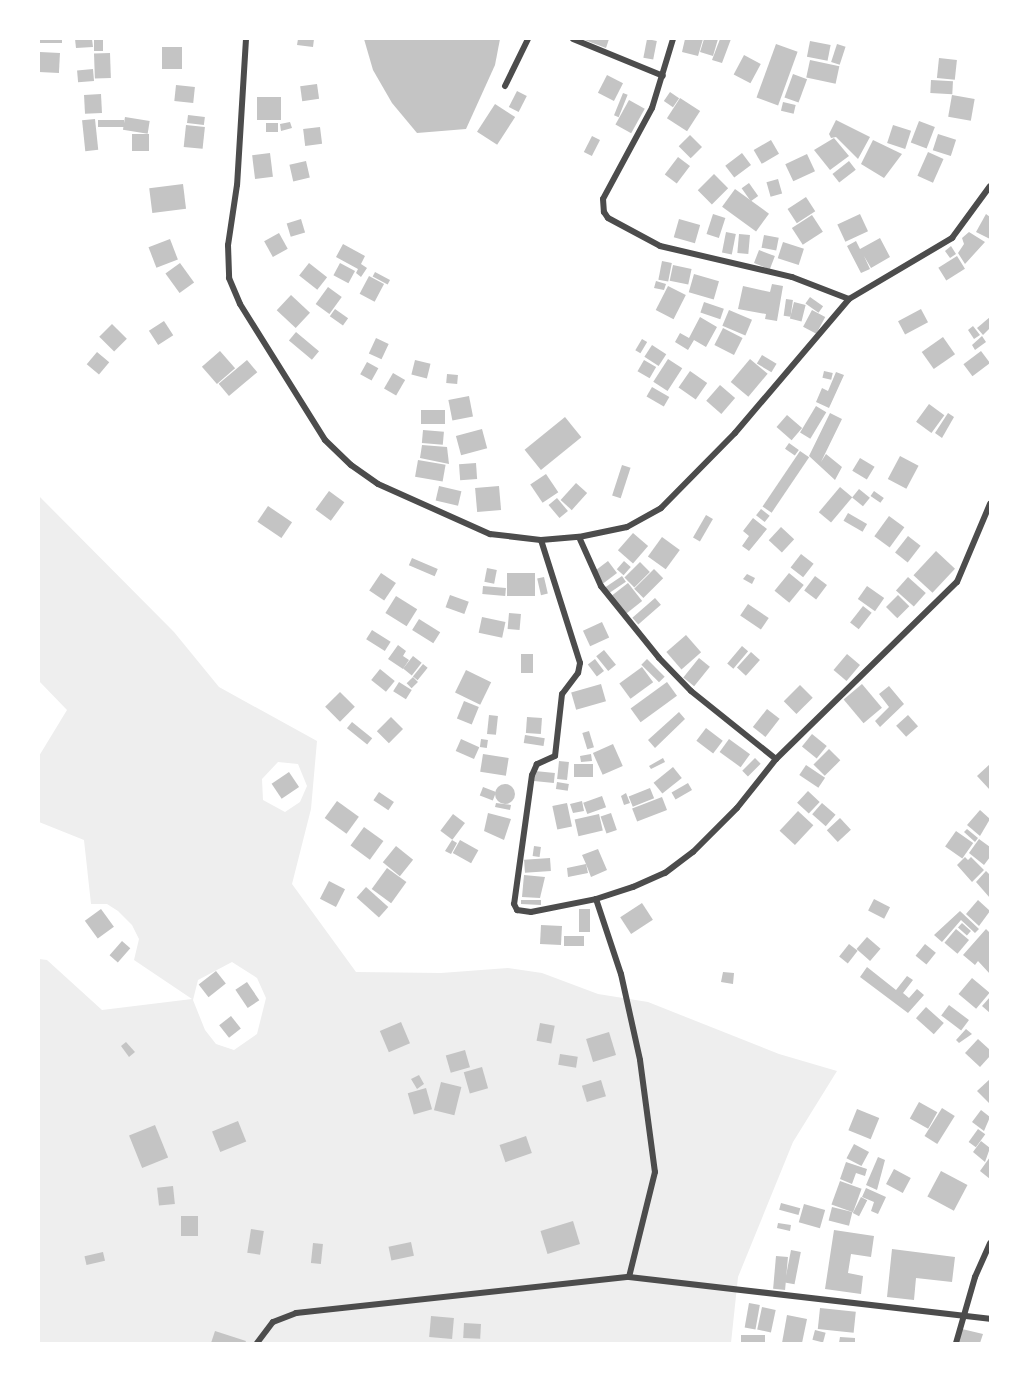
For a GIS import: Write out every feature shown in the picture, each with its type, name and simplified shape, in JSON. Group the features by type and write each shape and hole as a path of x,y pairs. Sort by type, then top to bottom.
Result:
{"street":[{"path":"246,39 243,119 227,265 240,304 325,440 365,477 490,534 541,540 579,537 627,527 661,508 735,433 849,299 952,238 990,186"},
{"path":"505,86 528,39"},
{"path":"573,39 663,75"},
{"path":"673,39 663,75 639,138 603,199 608,218 660,246 792,277 849,299"},
{"path":"541,540 580,663 578,673 562,694 555,756 537,764 532,775 514,904 517,910 531,912 596,900 638,885 679,863 737,808 776,759 957,582 990,504"},
{"path":"579,537 601,586 659,658 691,691 776,759"},
{"path":"596,900 621,974 640,1060 655,1172 629,1277"},
{"path":"956,1343 963,1316 990,1243"},
{"path":"257,1343 273,1322 296,1313 629,1277 990,1319"}],"shaded area":[{"path":"39,496 174,632 219,687 317,741 311,809 292,884 356,972 441,973 508,968 542,973 598,994 648,1002 779,1054 837,1071 793,1142 738,1277 731,1343 39,1343 39,959 47,960 102,1010 192,999 134,960 139,939 132,925 118,911 107,904 91,904 84,840 39,822 39,756 67,710 39,681","holes":["278,762 298,764 307,786 300,802 285,812 263,800 262,779","232,962 257,978 266,998 257,1034 234,1050 216,1044 205,1030 193,1000 198,980"]}],"building":[{"path":"40,39 62,39 62,43 40,43"},
{"path":"75,39 92,39 93,47 76,48"},
{"path":"94,39 103,39 103,51 94,51"},
{"path":"298,39 314,39 313,47 297,45"},
{"path":"364,39 500,39 495,65 466,129 417,133 392,103 373,70"},
{"path":"582,39 609,39 606,48"},
{"path":"647,39 657,41 653,60 643,58"},
{"path":"685,39 703,39 698,56 682,52"},
{"path":"704,39 718,39 713,56 700,52"},
{"path":"720,39 731,39 722,63 712,60"},
{"path":"810,41 831,45 828,61 807,57"},
{"path":"776,44 798,52 778,105 757,98"},
{"path":"837,44 846,47 840,65 831,62"},
{"path":"162,47 182,47 182,69 162,69"},
{"path":"40,52 60,53 59,73 39,72"},
{"path":"110,53 111,78 95,79 94,54"},
{"path":"744,55 761,64 750,83 734,74"},
{"path":"939,58 957,60 955,80 937,78"},
{"path":"810,60 839,66 836,84 806,78"},
{"path":"93,69 94,81 78,82 77,70"},
{"path":"793,74 807,79 799,103 784,97"},
{"path":"607,75 623,83 614,101 598,93"},
{"path":"931,80 953,81 952,94 930,93"},
{"path":"317,84 319,99 302,101 300,86"},
{"path":"176,85 195,87 193,103 174,101"},
{"path":"517,91 527,96 519,112 509,107"},
{"path":"670,92 679,98 673,107 664,101"},
{"path":"623,93 628,95 619,117 614,115"},
{"path":"101,94 102,113 85,114 84,95"},
{"path":"952,95 975,99 971,121 948,117"},
{"path":"257,97 281,97 281,120 257,120"},
{"path":"680,98 700,111 687,131 667,118"},
{"path":"629,100 645,109 631,133 615,124"},
{"path":"783,102 796,105 794,114 781,111"},
{"path":"495,104 515,117 497,145 477,132"},
{"path":"188,115 205,117 204,125 187,123"},
{"path":"125,117 150,121 148,134 123,130"},
{"path":"95,119 98,150 85,151 82,120"},
{"path":"98,120 124,120 124,127 98,127"},
{"path":"836,120 870,137 858,159 836,137 831,138 829,134"},
{"path":"919,121 935,127 927,149 911,142"},
{"path":"290,122 292,128 281,131 280,124"},
{"path":"266,123 278,123 278,132 266,132"},
{"path":"186,125 205,127 203,149 184,147"},
{"path":"893,125 911,131 905,149 887,143"},
{"path":"320,127 322,144 305,146 303,129"},
{"path":"132,134 149,134 149,151 132,151"},
{"path":"938,134 956,140 951,156 933,150"},
{"path":"690,135 702,147 691,158 679,146"},
{"path":"592,136 600,140 592,156 584,152"},
{"path":"834,138 849,156 830,170 814,150"},
{"path":"771,140 779,154 762,164 754,150"},
{"path":"873,140 902,154 884,178 861,164"},
{"path":"928,152 944,159 933,183 917,176"},
{"path":"270,153 273,177 255,179 252,155"},
{"path":"742,153 751,165 734,178 725,166"},
{"path":"807,154 815,171 793,181 785,164"},
{"path":"678,157 690,166 677,184 665,175"},
{"path":"306,161 310,178 293,181 289,165"},
{"path":"849,161 856,170 839,183 832,174"},
{"path":"714,174 728,188 712,204 698,190"},
{"path":"778,179 782,193 771,197 766,182"},
{"path":"749,183 758,196 751,201 742,188"},
{"path":"183,184 186,209 152,213 149,188"},
{"path":"735,189 769,214 756,231 722,207"},
{"path":"806,197 815,211 797,223 788,209"},
{"path":"713,214 725,218 719,238 707,234"},
{"path":"860,214 868,231 845,242 837,225"},
{"path":"986,214 990,217 990,239 976,232"},
{"path":"812,215 823,232 803,245 792,228"},
{"path":"301,219 305,232 291,237 287,223"},
{"path":"679,219 700,225 695,243 674,237"},
{"path":"726,232 736,234 732,255 722,253"},
{"path":"969,232 985,242 965,264 958,253 964,244 962,238"},
{"path":"279,233 288,249 273,257 264,241"},
{"path":"739,234 750,235 748,254 737,253"},
{"path":"764,235 779,238 776,251 762,248"},
{"path":"880,238 890,257 871,268 864,256 870,269 861,273 847,246 856,241 860,249"},
{"path":"170,239 178,260 156,268 149,247"},
{"path":"783,242 804,249 799,265 778,258"},
{"path":"343,244 365,256 361,264 367,268 361,277 356,273 358,269 336,257"},
{"path":"951,246 956,254 950,258 945,251"},
{"path":"759,250 775,256 770,269 754,263"},
{"path":"957,256 965,269 946,280 938,268"},
{"path":"662,261 672,263 668,282 658,280"},
{"path":"180,263 194,282 180,293 165,274"},
{"path":"309,263 327,277 317,290 299,276"},
{"path":"340,263 355,271 348,283 333,275"},
{"path":"673,265 692,269 688,285 670,281"},
{"path":"375,272 390,280 388,284 373,276"},
{"path":"694,274 719,281 714,299 689,292"},
{"path":"369,276 384,284 375,302 360,294"},
{"path":"656,281 666,284 664,290 654,288"},
{"path":"772,284 783,286 777,321 765,319 766,314 738,309 743,286 770,292"},
{"path":"668,286 686,295 674,319 656,310"},
{"path":"328,287 342,297 329,314 316,304"},
{"path":"291,295 310,313 296,328 277,310"},
{"path":"810,297 823,306 819,313 805,304"},
{"path":"786,299 793,300 791,317 784,316"},
{"path":"704,302 724,309 720,319 700,312"},
{"path":"794,302 806,305 802,321 790,318"},
{"path":"335,309 348,318 343,326 330,316"},
{"path":"921,309 928,322 905,334 898,321"},
{"path":"729,310 752,320 745,335 722,326"},
{"path":"812,310 825,317 816,334 803,327"},
{"path":"700,317 717,327 706,347 694,340 688,350 675,342 680,333 689,338"},
{"path":"990,317 990,328 983,335 977,328"},
{"path":"164,321 173,335 158,345 149,331"},
{"path":"112,324 127,339 114,352 99,337"},
{"path":"973,326 980,335 974,339 968,330"},
{"path":"723,328 743,338 734,355 714,345"},
{"path":"296,332 319,351 312,360 289,340"},
{"path":"982,336 986,342 975,350 972,345"},
{"path":"943,337 955,354 934,369 922,352"},
{"path":"376,338 389,344 382,359 369,353"},
{"path":"642,339 647,342 640,353 635,350"},
{"path":"652,345 666,354 659,366 644,357"},
{"path":"220,351 235,368 217,384 202,367"},
{"path":"981,351 990,363 972,376 963,364"},
{"path":"97,352 109,362 99,375 87,364"},
{"path":"762,355 777,364 771,372 757,364"},
{"path":"668,359 682,368 668,391 653,382"},
{"path":"750,359 768,374 748,397 731,382"},
{"path":"247,360 257,372 229,396 219,384"},
{"path":"415,360 431,364 427,378 411,375"},
{"path":"644,360 656,367 650,378 638,371"},
{"path":"367,362 378,368 372,381 360,374"},
{"path":"690,371 707,383 696,399 679,387"},
{"path":"824,371 833,373 831,380 822,378"},
{"path":"836,372 844,375 829,408 816,402 822,388 828,391"},
{"path":"393,373 405,380 396,396 384,389"},
{"path":"447,374 458,375 457,384 446,383"},
{"path":"720,385 735,398 721,414 706,401"},
{"path":"652,387 669,397 664,407 646,397"},
{"path":"469,396 473,417 452,421 448,400"},
{"path":"929,404 944,415 931,433 916,422"},
{"path":"816,406 826,412 810,439 800,433"},
{"path":"421,410 445,410 445,424 421,424"},
{"path":"830,413 842,419 821,462 826,454 842,467 835,480 809,456"},
{"path":"948,413 954,417 942,438 935,433"},
{"path":"787,415 802,428 792,440 777,427"},
{"path":"565,417 581,437 541,470 525,450"},
{"path":"482,429 487,448 461,455 456,436"},
{"path":"423,430 444,432 443,445 422,443"},
{"path":"789,443 799,450 795,456 785,449"},
{"path":"422,445 447,447 449,464 420,458"},
{"path":"800,451 809,457 772,513 763,507"},
{"path":"900,456 919,466 906,489 888,479"},
{"path":"860,458 875,467 867,480 852,471"},
{"path":"418,460 446,465 443,482 415,477"},
{"path":"476,463 477,479 460,480 459,464"},
{"path":"622,465 631,468 621,498 612,495"},
{"path":"546,474 558,492 543,503 530,485"},
{"path":"576,483 587,493 572,510 561,500"},
{"path":"439,486 461,491 458,506 436,501"},
{"path":"499,486 501,510 477,512 475,488"},
{"path":"840,487 852,497 831,523 819,512"},
{"path":"859,489 870,498 863,506 852,498"},
{"path":"329,491 344,502 331,521 315,510"},
{"path":"874,491 884,498 880,503 871,496"},
{"path":"557,498 568,511 560,518 549,505"},
{"path":"268,506 292,522 281,538 257,522"},
{"path":"761,509 770,516 765,522 756,515"},
{"path":"848,513 867,524 863,532 844,521"},
{"path":"706,515 713,519 700,542 693,538"},
{"path":"889,516 904,527 890,547 874,536"},
{"path":"753,518 767,529 749,551 742,546 749,536 743,531"},
{"path":"781,527 794,539 782,552 769,540"},
{"path":"633,533 648,546 633,563 618,550"},
{"path":"908,536 921,546 908,562 895,553"},
{"path":"662,537 680,550 666,569 648,556"},
{"path":"936,551 955,569 933,593 913,575"},
{"path":"801,554 814,564 803,577 791,567"},
{"path":"412,558 438,569 435,576 409,565"},
{"path":"608,561 617,573 603,583 594,571"},
{"path":"624,561 631,567 624,575 617,569"},
{"path":"640,562 650,572 634,587 624,578"},
{"path":"487,568 497,570 494,584 484,582"},
{"path":"654,569 663,578 643,598 634,589"},
{"path":"381,573 396,583 384,600 369,590"},
{"path":"507,573 535,573 535,596 507,596"},
{"path":"789,573 804,585 789,603 775,591"},
{"path":"747,574 755,578 752,584 743,579"},
{"path":"622,576 626,582 609,594 605,588"},
{"path":"815,576 827,585 816,599 804,590"},
{"path":"544,577 548,594 541,595 537,579"},
{"path":"908,577 926,593 914,606 896,590"},
{"path":"628,583 642,601 625,615 611,597"},
{"path":"483,586 506,588 505,596 482,594"},
{"path":"867,586 884,598 875,611 858,599"},
{"path":"450,595 469,602 464,614 446,607"},
{"path":"898,595 909,606 897,618 886,607"},
{"path":"396,596 417,609 407,626 385,613"},
{"path":"655,598 661,605 638,624 632,618"},
{"path":"748,604 769,618 761,630 740,616"},
{"path":"863,606 872,613 859,629 850,623"},
{"path":"509,613 521,614 520,630 508,629"},
{"path":"482,617 505,622 502,638 479,633"},
{"path":"419,619 440,632 433,643 412,630"},
{"path":"602,622 609,637 590,646 583,631"},
{"path":"372,630 391,642 385,651 366,639"},
{"path":"686,635 701,652 681,669 666,652"},
{"path":"398,645 406,651 403,656 409,660 403,669 388,659"},
{"path":"742,646 748,651 733,669 727,664"},
{"path":"604,650 616,665 608,671 596,656"},
{"path":"751,652 760,660 746,676 737,668"},
{"path":"521,654 533,654 533,673 521,673"},
{"path":"847,654 860,665 847,681 834,670"},
{"path":"413,656 422,663 412,675 403,669"},
{"path":"699,658 710,667 694,686 683,677"},
{"path":"595,659 604,671 597,676 588,664"},
{"path":"647,659 665,677 659,682 641,665"},
{"path":"423,664 428,668 418,680 413,676"},
{"path":"642,667 653,682 631,699 619,683"},
{"path":"380,669 395,681 386,692 371,680"},
{"path":"466,670 491,682 480,705 455,692"},
{"path":"413,677 418,682 412,688 407,683"},
{"path":"399,682 412,690 406,699 393,691"},
{"path":"667,682 677,696 641,722 631,708"},
{"path":"601,684 606,701 576,710 571,693"},
{"path":"862,684 882,708 864,723 844,699"},
{"path":"800,685 813,698 796,714 784,701"},
{"path":"889,686 904,704 880,727 875,721 889,707 879,694"},
{"path":"340,692 355,707 340,722 325,707"},
{"path":"464,701 479,707 472,725 457,719"},
{"path":"767,709 780,719 765,737 753,727"},
{"path":"679,712 685,719 655,748 648,740"},
{"path":"489,715 498,716 496,735 487,734"},
{"path":"908,715 918,726 906,737 896,726"},
{"path":"391,717 403,729 389,743 377,731"},
{"path":"527,717 542,718 541,734 526,733"},
{"path":"352,722 372,738 367,745 347,728"},
{"path":"706,728 723,741 713,753 696,741"},
{"path":"589,731 594,747 587,749 582,733"},
{"path":"812,734 827,746 817,758 802,746"},
{"path":"525,735 545,738 544,746 524,743"},
{"path":"461,739 479,747 474,759 456,751"},
{"path":"481,739 488,740 487,748 480,747"},
{"path":"729,739 750,754 741,767 720,752"},
{"path":"613,744 623,766 603,775 593,753"},
{"path":"829,749 840,760 825,776 813,765"},
{"path":"483,754 509,758 506,776 480,772"},
{"path":"591,754 592,761 581,762 580,756"},
{"path":"663,758 665,762 651,769 649,766"},
{"path":"755,758 761,764 748,776 742,771"},
{"path":"559,761 569,762 567,780 557,779"},
{"path":"574,764 593,764 593,777 574,777"},
{"path":"990,764 990,790 977,776"},
{"path":"806,765 825,778 818,788 799,775"},
{"path":"673,767 682,778 662,794 654,783"},
{"path":"535,771 555,773 554,783 534,781"},
{"path":"289,772 299,787 282,799 272,784"},
{"path":"557,782 569,784 568,791 556,789"},
{"path":"688,783 692,790 676,799 672,792"},
{"path":"505,784 512,787 515,794 512,801 505,804 498,801 495,794 498,787"},
{"path":"483,787 496,792 493,800 480,795"},
{"path":"650,788 654,798 633,807 629,797"},
{"path":"808,791 820,802 809,814 797,803"},
{"path":"379,792 394,802 388,810 373,800"},
{"path":"626,793 630,803 624,805 621,796"},
{"path":"602,796 606,807 587,814 583,803"},
{"path":"662,797 667,810 637,822 632,808"},
{"path":"337,801 359,817 346,834 325,818"},
{"path":"582,801 584,811 573,813 570,804"},
{"path":"496,803 511,805 510,810 495,807"},
{"path":"567,803 572,826 557,830 552,806"},
{"path":"822,803 836,815 826,826 812,814"},
{"path":"980,810 990,819 980,836 967,825"},
{"path":"798,811 813,825 795,845 780,831"},
{"path":"488,813 511,819 504,840 484,831"},
{"path":"611,813 617,830 606,834 601,817"},
{"path":"453,814 465,823 452,840 440,831"},
{"path":"599,814 603,831 578,836 575,820"},
{"path":"840,818 851,830 838,842 827,830"},
{"path":"364,827 383,841 370,860 350,846"},
{"path":"967,829 978,838 975,842 964,832"},
{"path":"956,831 973,843 962,859 945,847"},
{"path":"979,839 990,847 990,857 984,865 969,853"},
{"path":"452,840 457,843 451,854 445,851"},
{"path":"460,840 478,850 471,863 453,853"},
{"path":"396,846 413,860 400,876 383,862"},
{"path":"534,846 541,847 540,857 533,856"},
{"path":"598,849 607,870 591,877 582,855"},
{"path":"965,857 968,860 971,857 984,870 972,882 957,865"},
{"path":"550,858 551,871 525,873 524,860"},
{"path":"586,864 588,873 568,877 567,868"},
{"path":"387,868 406,882 391,903 372,889"},
{"path":"986,871 990,875 990,898 976,882"},
{"path":"524,875 545,877 540,898 522,897"},
{"path":"329,881 345,889 336,907 320,899"},
{"path":"366,887 388,907 379,917 357,897"},
{"path":"874,899 890,907 884,919 868,911"},
{"path":"521,900 541,900 541,905 521,904"},
{"path":"978,900 990,911 979,926 966,914"},
{"path":"642,903 653,920 631,934 620,917"},
{"path":"101,909 114,927 98,939 85,921"},
{"path":"579,909 590,909 590,932 579,932"},
{"path":"960,911 979,929 975,933 961,920 942,942 934,935"},
{"path":"962,923 971,931 967,935 958,927"},
{"path":"541,925 562,926 561,945 540,944"},
{"path":"956,929 969,940 957,954 944,943"},
{"path":"986,929 990,933 990,974 978,961 975,965 963,955"},
{"path":"564,936 584,936 584,946 564,946"},
{"path":"867,937 881,949 870,961 857,949"},
{"path":"122,941 130,948 118,963 110,955"},
{"path":"849,944 858,951 848,963 839,957"},
{"path":"925,944 936,953 926,964 916,956"},
{"path":"867,967 896,990 907,976 913,980 903,993 909,998 917,989 924,995 908,1013 860,977"},
{"path":"216,971 226,984 209,997 199,985"},
{"path":"723,972 734,973 733,984 721,982"},
{"path":"972,978 990,993 976,1009 959,994"},
{"path":"247,982 259,1000 248,1008 235,990"},
{"path":"990,997 990,1013 982,1006"},
{"path":"949,1005 969,1020 961,1030 941,1015"},
{"path":"926,1007 944,1023 934,1034 916,1018"},
{"path":"231,1016 241,1029 229,1038 219,1025"},
{"path":"401,1022 410,1043 389,1052 380,1031"},
{"path":"540,1023 555,1026 551,1044 537,1041"},
{"path":"966,1029 972,1034 959,1043 956,1040"},
{"path":"609,1032 616,1055 593,1062 586,1039"},
{"path":"978,1039 990,1050 990,1056 980,1067 965,1053"},
{"path":"126,1042 135,1052 129,1057 121,1046"},
{"path":"465,1050 470,1067 451,1073 446,1056"},
{"path":"560,1054 578,1057 576,1068 558,1065"},
{"path":"482,1067 488,1088 470,1093 464,1072"},
{"path":"419,1075 424,1084 417,1089 411,1079"},
{"path":"990,1079 990,1104 977,1091"},
{"path":"601,1080 606,1096 587,1102 582,1086"},
{"path":"441,1082 461,1087 454,1115 434,1110"},
{"path":"426,1088 432,1109 414,1114 408,1093"},
{"path":"919,1102 937,1112 928,1129 910,1119"},
{"path":"942,1108 955,1116 937,1144 925,1136"},
{"path":"857,1109 879,1118 871,1139 848,1130"},
{"path":"981,1110 990,1117 984,1131 972,1122"},
{"path":"238,1121 246,1141 220,1152 212,1131"},
{"path":"155,1125 168,1157 142,1168 129,1135"},
{"path":"978,1129 985,1134 976,1147 969,1142"},
{"path":"526,1136 532,1153 505,1162 500,1145"},
{"path":"981,1141 990,1148 985,1162 973,1152"},
{"path":"854,1144 869,1152 861,1166 846,1158"},
{"path":"878,1157 885,1160 877,1190 866,1185"},
{"path":"990,1157 990,1179 980,1171"},
{"path":"846,1162 867,1169 865,1176 856,1173 852,1184 840,1179"},
{"path":"894,1169 911,1178 903,1193 886,1184"},
{"path":"941,1171 967,1185 954,1211 927,1197"},
{"path":"840,1181 862,1189 853,1212 831,1204"},
{"path":"173,1186 175,1204 159,1206 157,1188"},
{"path":"866,1188 886,1197 878,1214 871,1211 874,1202 862,1197"},
{"path":"861,1197 867,1200 859,1216 853,1213"},
{"path":"781,1203 800,1208 799,1215 779,1210"},
{"path":"804,1204 825,1210 820,1228 799,1222"},
{"path":"832,1207 852,1212 849,1226 829,1221"},
{"path":"181,1216 198,1216 198,1236 181,1236"},
{"path":"573,1221 580,1244 548,1254 540,1231"},
{"path":"778,1223 791,1225 790,1231 777,1228"},
{"path":"251,1229 264,1231 260,1255 247,1253"},
{"path":"834,1230 874,1236 871,1257 851,1254 848,1273 863,1276 861,1294 825,1289"},
{"path":"411,1242 414,1256 391,1260 389,1247"},
{"path":"313,1243 323,1244 321,1264 311,1263"},
{"path":"892,1249 955,1257 952,1282 916,1278 914,1300 887,1297"},
{"path":"791,1250 801,1252 795,1284 785,1282"},
{"path":"103,1252 105,1261 87,1265 84,1256"},
{"path":"776,1256 788,1257 785,1290 773,1289"},
{"path":"749,1303 760,1305 755,1330 745,1328"},
{"path":"762,1307 776,1310 771,1332 757,1329"},
{"path":"820,1308 856,1312 854,1333 818,1329"},
{"path":"787,1315 807,1319 802,1343 782,1343"},
{"path":"431,1316 454,1318 452,1339 429,1337"},
{"path":"464,1323 481,1324 480,1339 463,1338"},
{"path":"962,1329 983,1334 980,1343 958,1343"},
{"path":"815,1330 826,1333 823,1343 812,1340"},
{"path":"215,1331 246,1341 245,1343 211,1343"},
{"path":"741,1335 765,1335 765,1343 741,1343"},
{"path":"840,1337 855,1338 855,1343 839,1343"}]}
